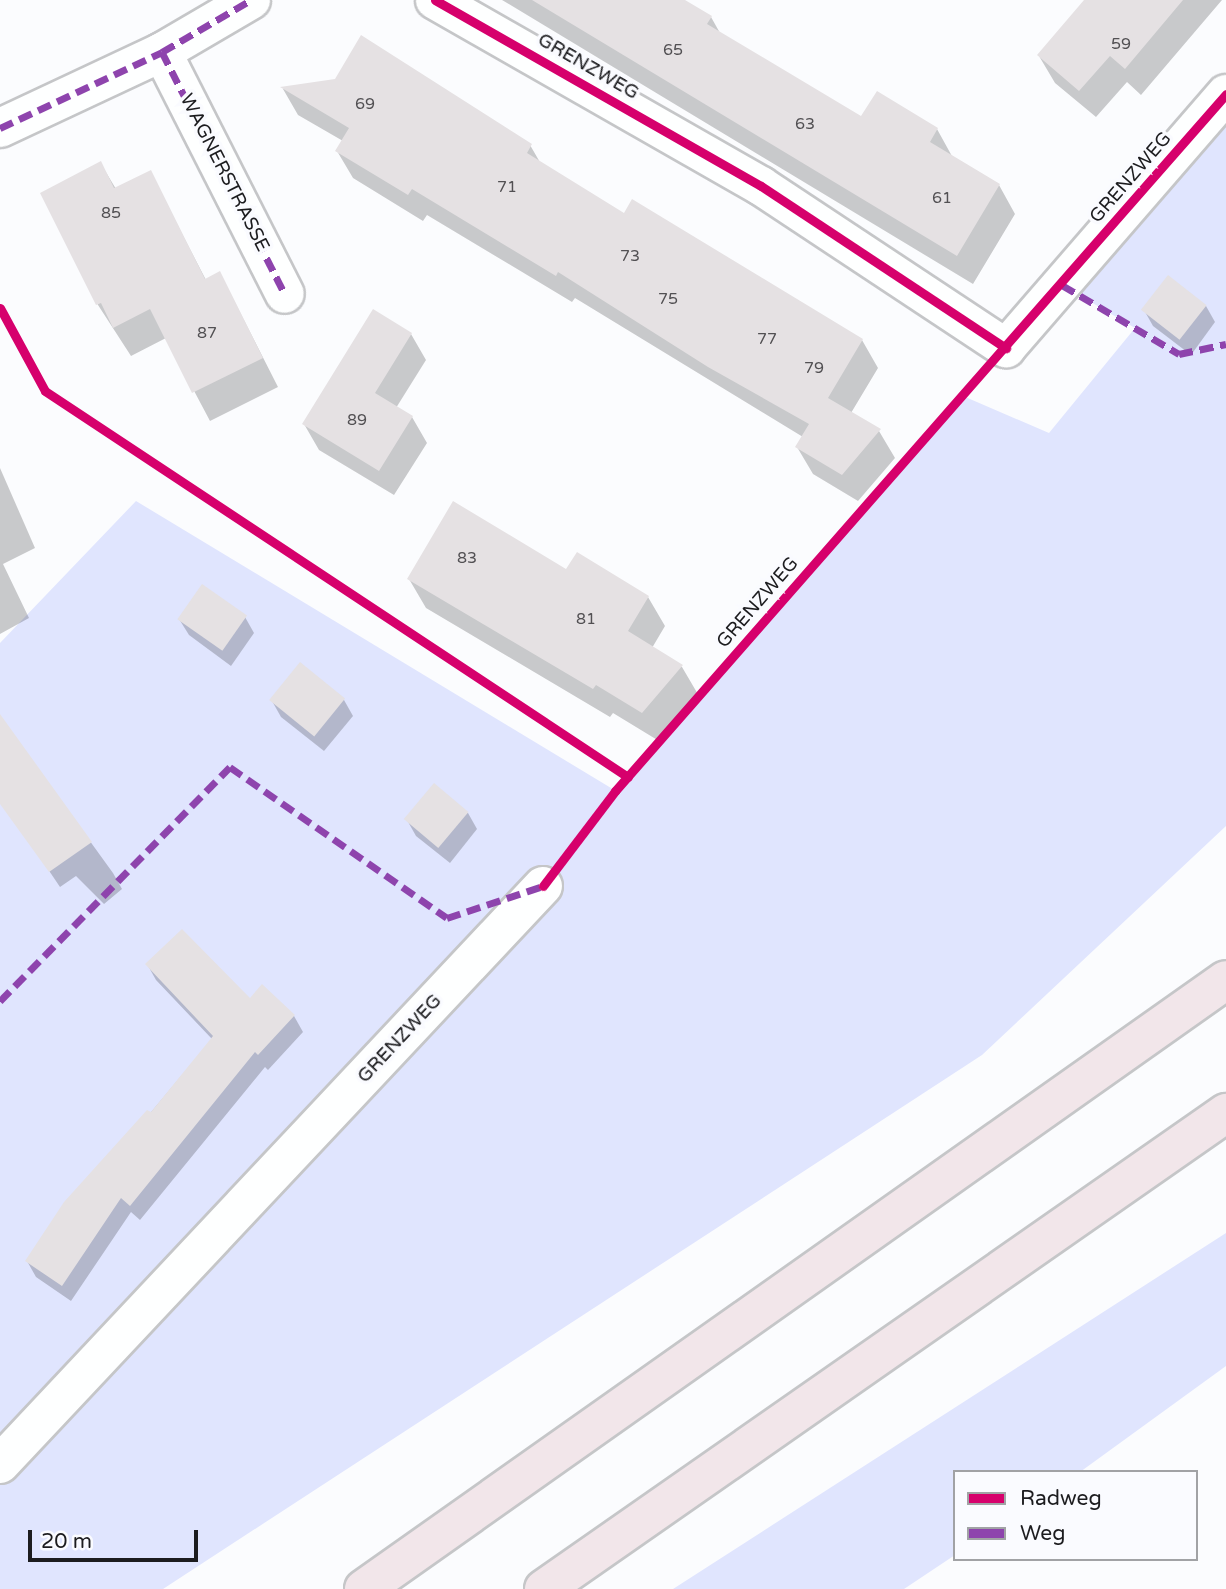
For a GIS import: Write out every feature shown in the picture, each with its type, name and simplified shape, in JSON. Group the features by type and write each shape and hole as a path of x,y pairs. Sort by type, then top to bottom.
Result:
{"highway":[{"path":"364,1589 1226,980"},
{"path":"544,1589 1226,1113"}],"street":[{"path":"0,128 163,52 251,0"},
{"name":"GRENZWEG","path":"435,0 761,186 1006,348 1226,94"},
{"name":"WAGNERSTRASSE","path":"163,52 285,294"},
{"name":"GRENZWEG","path":"0,1464 543,886"}],"shaded area":[{"path":"1226,94 1226,826 982,1055 163,1589 0,1589 0,643 136,501 616,791 963,396 1049,433 1135,328 1062,285"},
{"path":"1226,1233 1226,1366 1083,1470 953,1470 953,1556 904,1589 673,1589"}],"building":[{"path":"532,0 685,0 712,16 707,24 861,116 877,91 938,128 930,142 1000,184 957,256"},
{"path":"1084,0 1183,0 1125,69 1110,56 1079,91 1037,55"},
{"path":"361,35 532,144 527,153 624,213 632,199 863,339 828,398 881,429 842,475 795,447 809,424 708,367 558,272 556,276 412,189 408,195 335,151 349,128 280,87 335,79"},
{"path":"101,161 114,188 151,170 205,279 220,271 263,358 192,393 150,309 113,328 101,303 96,305 40,193"},
{"path":"1168,275 1207,305 1180,340 1141,310"},
{"path":"373,309 412,333 375,393 413,416 379,471 302,424"},
{"path":"453,501 566,569 577,552 649,596 628,631 683,665 642,713 596,685 593,689 407,579"},
{"path":"202,584 247,616 222,651 177,619"},
{"path":"300,662 345,699 314,737 269,700"},
{"path":"0,714 92,842 49,872 0,804"},
{"path":"434,783 468,812 438,848 404,819"},
{"path":"182,929 250,998 262,984 295,1015 258,1055 255,1052 130,1206 121,1198 62,1286 25,1261 64,1202 147,1110 151,1112 213,1036 145,964"}],"marked path":[{"path":"0,128 162,52 251,0"},
{"path":"162,52 285,294"},
{"path":"1062,285 1179,354 1226,344"},
{"path":"0,1001 230,767 447,918 543,886"}],"cycle path":[{"path":"435,0 761,186 1006,348"},
{"path":"543,886 615,791 1226,94"},
{"path":"0,308 45,391 628,777"}]}
